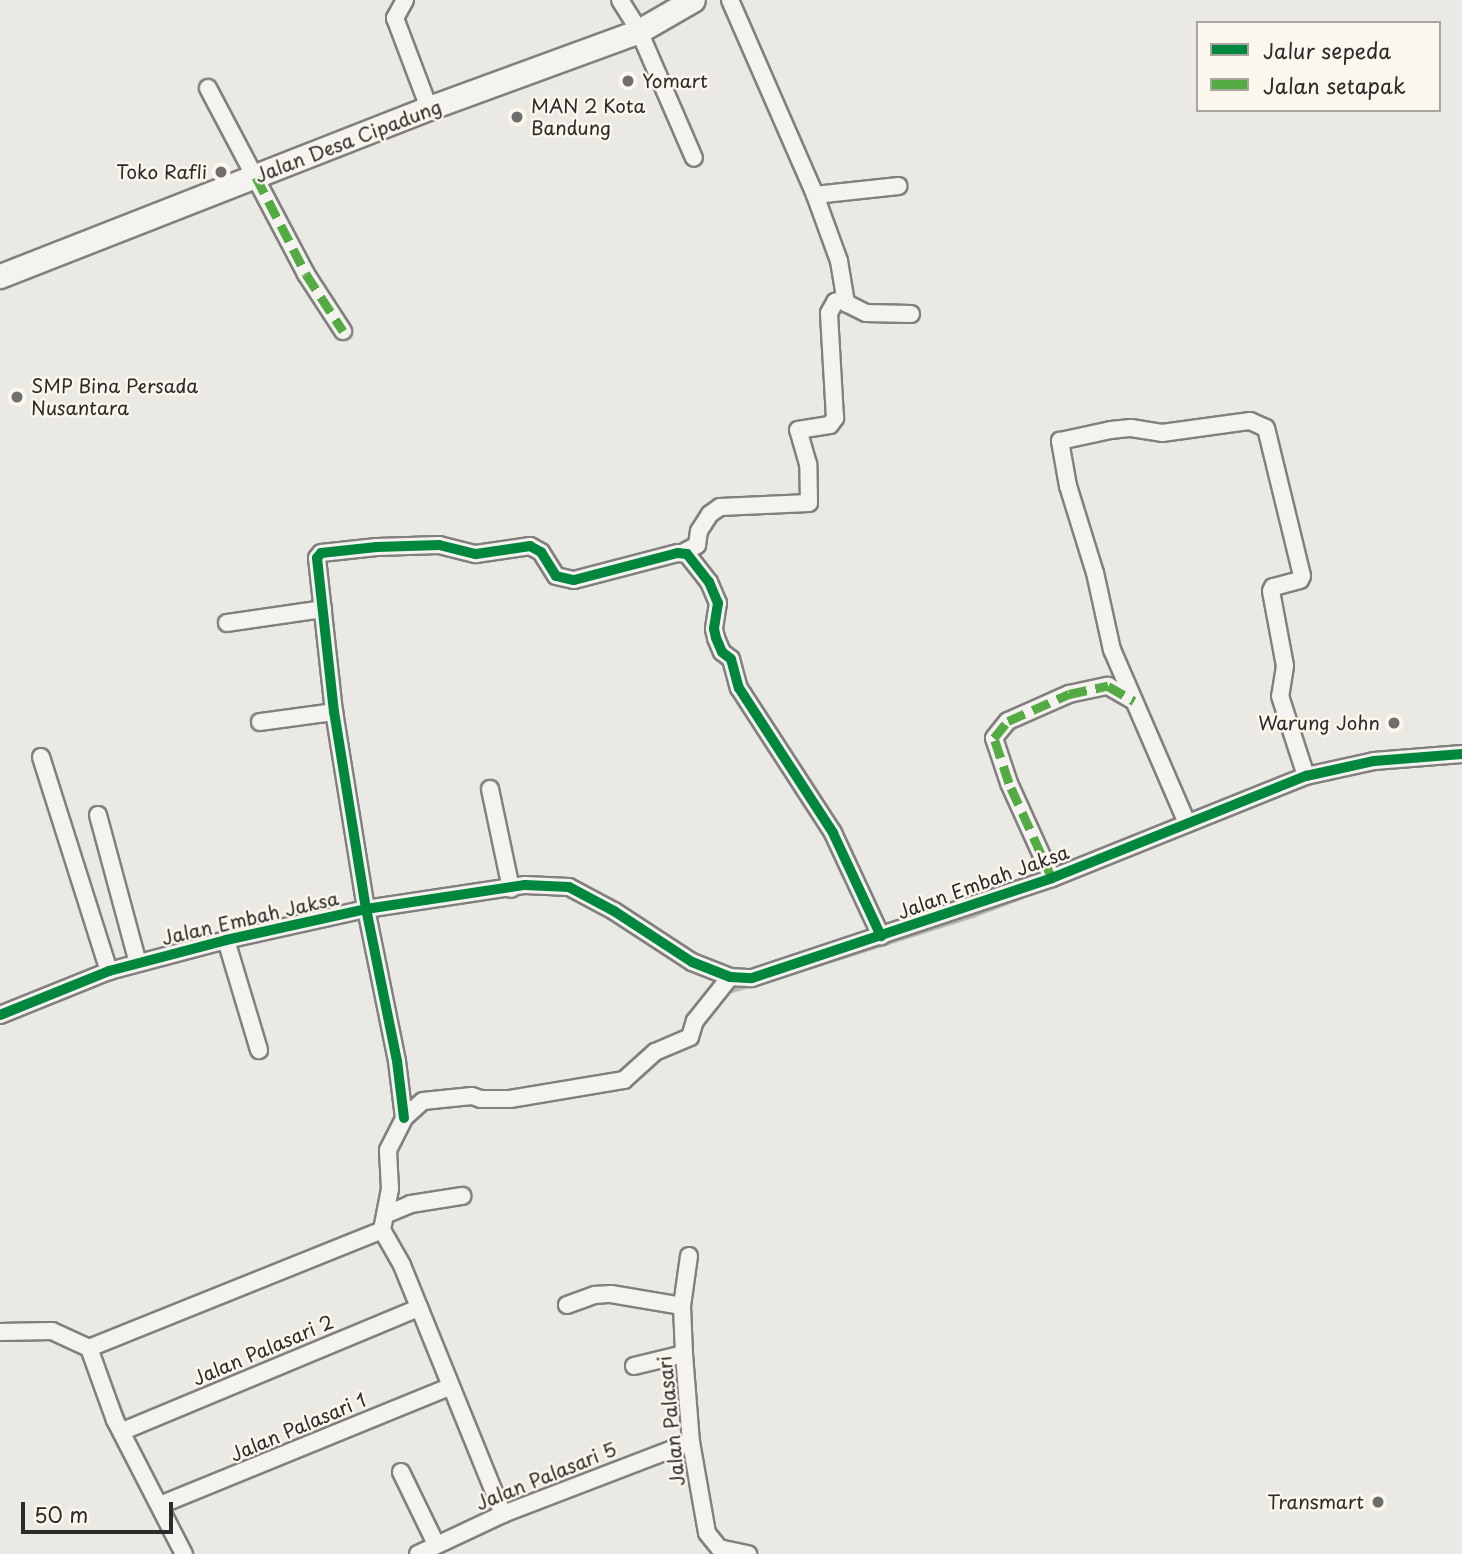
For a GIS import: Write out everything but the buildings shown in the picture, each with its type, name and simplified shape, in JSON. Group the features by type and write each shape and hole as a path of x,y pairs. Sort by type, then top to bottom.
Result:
{"street":[{"path":"405,0 395,18 429,108"},
{"path":"620,0 639,31 694,158"},
{"name":"Jalan Desa Cipadung","path":"0,276 429,108 639,31 693,0"},
{"path":"730,0 815,195 839,261 845,299 849,306 866,313 911,314"},
{"path":"208,88 306,274 343,331"},
{"path":"815,195 899,186"},
{"path":"404,1118 397,1061 366,909 334,712 317,558 321,553 377,547 439,545 476,554 530,546 541,552 556,576 574,580 684,552 696,545 699,531 710,514 720,507 809,503 808,464 798,430 834,422 829,313 835,302 845,299"},
{"path":"1186,823 1112,650 1104,607 1068,486 1060,441 1131,428 1162,433 1250,421 1262,425 1270,434 1302,576 1300,580 1273,587 1271,592 1285,666 1280,695 1306,776"},
{"path":"684,552 700,569 718,603 719,611 714,629 722,652 731,659 738,688 833,833 881,936"},
{"path":"227,623 323,609"},
{"path":"1052,878 1009,783 994,738 1008,721 1069,694 1108,686 1134,701"},
{"path":"260,722 334,712"},
{"name":"Jalan Embah Jaksa","path":"0,1015 109,971 226,940 366,909 524,885 569,887 614,911 692,962 730,977 752,978 1052,878 1306,776 1374,761 1462,754"},
{"path":"41,757 109,971"},
{"path":"490,789 511,889"},
{"path":"98,815 138,963"},
{"path":"226,940 259,1051"},
{"path":"503,1514 383,1223 390,1189 388,1150 404,1118 423,1101 472,1096 481,1099 509,1099 624,1080 655,1052 690,1037 695,1021 730,977"},
{"path":"89,1348 383,1223 411,1204 462,1196"},
{"name":"Jalan Palasari","path":"690,1255 682,1306 684,1354 691,1442 707,1533 719,1548 748,1554"},
{"path":"568,1305 595,1295 611,1294 682,1306"},
{"name":"Jalan Palasari 2","path":"123,1431 419,1308"},
{"path":"0,1332 52,1331 89,1348 123,1431 184,1554"},
{"path":"634,1366 684,1354"},
{"name":"Jalan Palasari 1","path":"160,1505 451,1386"},
{"name":"Jalan Palasari 5","path":"418,1554 503,1514 691,1442"},
{"path":"401,1472 436,1544"}],"waterway":[{"path":"778,977 973,915 1020,897"},
{"path":"724,992 754,984"},
{"path":"115,1398 127,1427"}],"marked path":[{"path":"256,177 306,274 343,331"},
{"path":"1052,878 1009,783 994,738 1008,721 1069,694 1108,686 1134,701"}],"cycle path":[{"path":"404,1118 397,1061 366,909 334,712 317,558 321,553 377,547 439,545 476,554 530,546 541,552 556,576 574,580 678,553 687,554 709,582 718,603 714,629 716,638 722,652 731,659 739,688 833,833 881,936"},
{"path":"0,1015 109,971 226,940 366,909 525,885 569,887 614,911 692,962 730,977 752,978 1052,878 1306,776 1374,761 1462,754"}],"place":[{"name":"Yomart","path":"628,81"},
{"name":"MAN 2 Kota Bandung","path":"517,117"},
{"name":"Toko Rafli","path":"221,172"},
{"name":"SMP Bina Persada Nusantara","path":"17,397"},
{"name":"Warung John","path":"1394,723"},
{"name":"Transmart","path":"1378,1502"}]}
